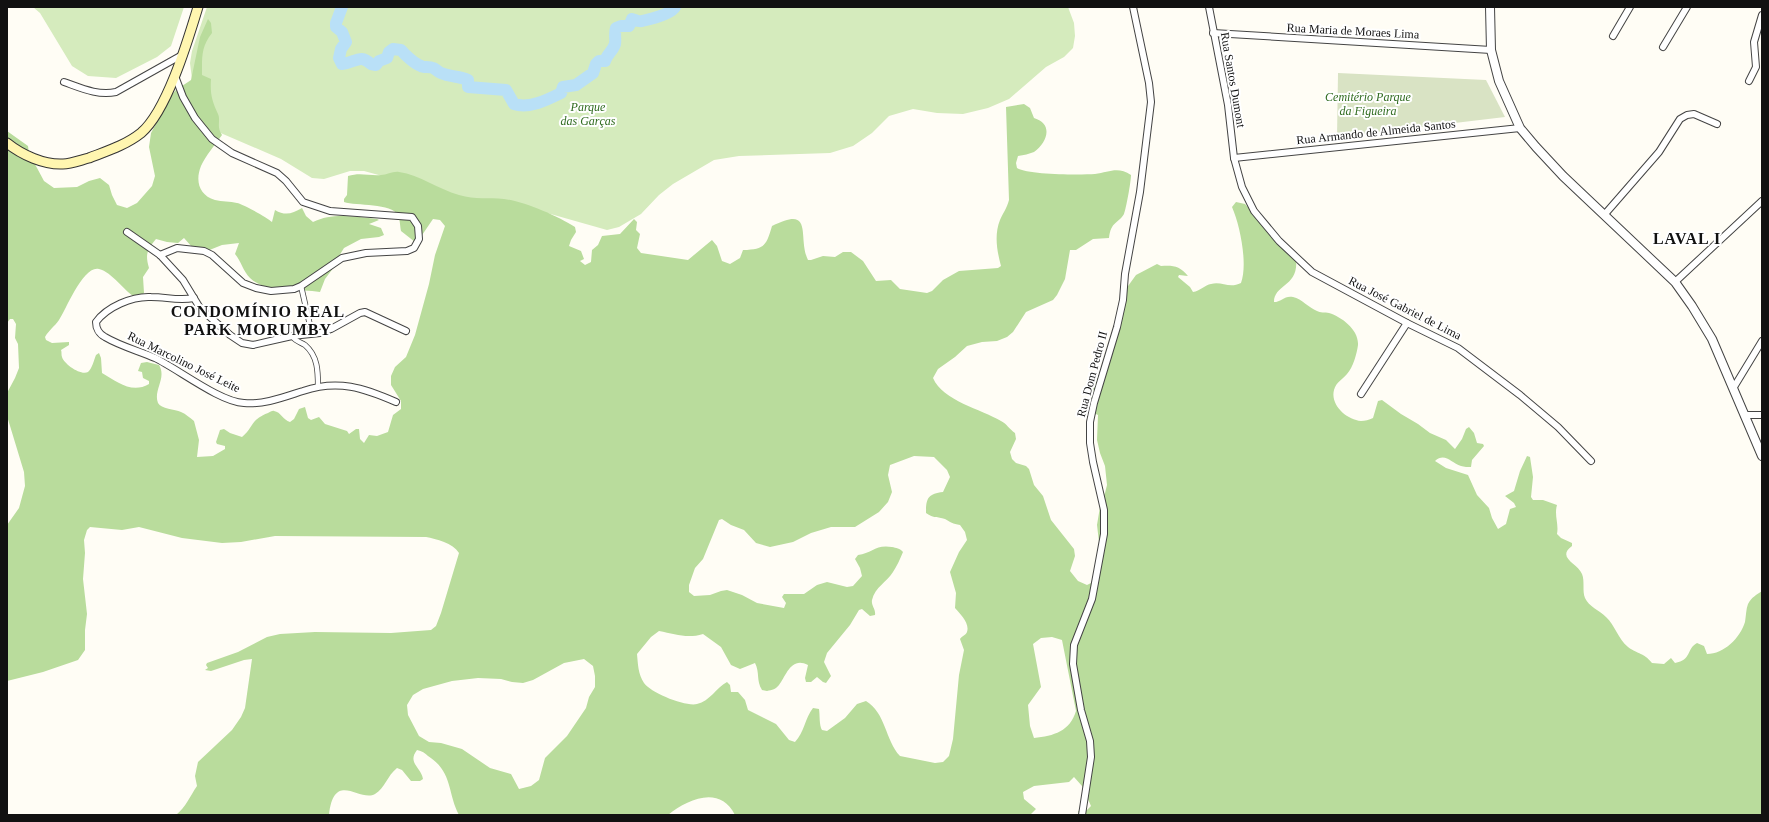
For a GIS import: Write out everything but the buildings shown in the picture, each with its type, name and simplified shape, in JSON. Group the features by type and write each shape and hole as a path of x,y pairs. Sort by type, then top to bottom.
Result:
{"main road":[{"path":"7,143 35,159 50,163 64,164 104,152 129,142 142,132 157,112 175,76 198,7"}],"street":[{"name":"Rua Dom Pedro II","path":"1082,815 1091,756 1090,741 1081,710 1073,664 1074,645 1092,599 1104,534 1104,510 1093,462 1090,443 1090,422 1094,403 1117,328 1140,192 1151,102 1132,7"},
{"name":"Rua Santos Dumont","path":"1209,7 1224,82 1234,158"},
{"path":"1490,7 1492,50 1500,81 1520,128 1558,170 1606,214 1675,282 1712,339 1734,387 1744,415 1762,456"},
{"path":"1613,36 1630,7"},
{"path":"1663,47 1687,7"},
{"path":"1749,82 1756,67 1754,42 1762,15"},
{"name":"Rua Maria de Moraes Lima","path":"1213,33 1492,50"},
{"path":"64,82 95,93 112,93 126,88 182,55"},
{"path":"160,255 177,248 204,251 216,258 243,283 256,288 282,291 301,286 342,258 366,253 407,252 414,248 419,239 418,226 412,217 330,211 303,202 277,173 232,153 212,139 195,118 183,97 175,76"},
{"path":"1606,214 1659,152 1680,119 1687,115 1694,114 1717,124"},
{"name":"Rua Armando de Almeida Santos","path":"1234,158 1520,128"},
{"name":"Rua José Gabriel de Lima","path":"1234,158 1242,188 1254,211 1279,241 1312,272 1407,323 1458,348 1520,395 1553,423 1591,461"},
{"path":"1675,282 1762,201"},
{"path":"127,232 160,255 183,280 200,308 230,335 242,342 253,345 292,336 312,334 331,329 354,316 365,312 406,331"},
{"path":"301,286 312,334"},
{"name":"Rua Marcolino José Leite","path":"194,298 178,300 151,297 131,300 105,313 96,322 96,328 104,337 157,359 212,391 243,404 278,400 305,390 330,385 357,387 396,402"},
{"path":"1361,394 1407,323"},
{"path":"292,336 294,339 306,346 316,361 318,371 318,387"},
{"path":"1734,387 1762,341"},
{"path":"1744,415 1762,415"}],"green space":[{"path":"33,7 184,7 171,46 157,57 116,78 88,76 72,66 40,13"},
{"name":"Parque das Garças","path":"207,7 1068,7 1074,23 1075,36 1073,48 1064,57 1046,67 1009,99 988,108 963,114 937,113 913,109 889,116 872,133 853,146 830,153 739,156 714,160 673,184 659,195 641,214 619,227 607,230 547,213 485,204 364,171 350,171 324,179 312,178 281,159 216,131 193,87 190,63 192,51"},
{"path":"208,19 211,23 212,33 204,48 202,57 202,75 211,79 212,97 219,117 219,129 222,135 205,158 199,172 198,177 200,187 205,195 215,200 240,204 266,217 272,222 275,210 288,214 302,208 306,216 313,222 328,217 337,216 377,219 379,220 369,224 381,228 384,235 361,239 344,248 334,267 325,279 320,292 284,290 257,283 250,278 235,254 239,243 222,245 202,253 192,247 184,238 178,243 156,239 147,256 149,268 143,277 144,293 136,298 109,274 99,269 93,270 87,274 81,281 59,320 45,337 46,340 52,343 69,342 69,345 61,350 63,360 77,371 85,373 92,367 96,355 99,353 101,358 102,373 125,386 137,388 149,384 149,381 143,378 142,372 138,371 141,363 147,362 159,365 162,375 157,393 158,403 162,407 183,413 194,421 199,440 197,457 213,456 225,449 225,446 217,444 216,442 220,430 224,429 230,433 242,437 258,418 273,411 290,422 294,419 299,409 305,407 308,418 311,420 319,417 325,424 347,431 349,434 356,429 359,429 360,439 364,443 369,435 377,436 388,432 393,415 401,409 401,401 391,385 391,376 395,367 406,357 415,335 429,284 435,255 445,226 440,220 433,219 418,241 415,242 401,231 398,215 389,208 344,202 347,195 348,176 357,174 383,175 399,172 422,179 459,195 512,200 530,206 550,214 575,227 576,232 569,246 581,251 584,259 580,261 585,265 591,262 592,250 598,245 602,236 620,234 634,219 637,222 636,230 640,234 637,248 641,253 688,260 712,240 717,246 722,261 730,264 740,258 743,250 756,249 764,245 772,226 785,220 794,219 799,221 802,226 805,251 808,260 823,256 835,257 843,252 851,252 863,261 876,281 891,280 900,289 927,293 932,291 943,280 959,271 998,268 1001,266 997,249 997,231 1009,200 1006,107 1024,104 1030,108 1034,118 1044,125 1046,134 1042,144 1034,152 1018,156 1016,163 1017,168 1032,172 1055,174 1095,174 1118,170 1126,172 1131,175 1124,214 1111,228 1109,238 1093,239 1076,250 1070,250 1065,279 1053,300 1026,312 1013,332 1007,337 997,341 982,342 967,346 938,369 933,378 945,393 963,404 1001,421 1015,433 1016,439 1010,452 1012,459 1016,463 1026,466 1029,469 1034,485 1043,496 1051,520 1074,549 1075,556 1070,571 1078,581 1087,585 1091,583 1099,559 1097,525 1101,501 1107,485 1105,466 1097,440 1098,415 1096,414 1090,421 1090,406 1094,386 1104,366 1123,293 1136,275 1157,264 1161,266 1176,267 1182,270 1188,276 1179,275 1178,277 1190,287 1193,292 1215,283 1237,285 1241,283 1244,266 1242,245 1238,224 1232,207 1236,202 1245,204 1296,259 1294,275 1275,296 1274,302 1288,297 1296,298 1318,312 1329,313 1344,321 1356,334 1358,345 1353,364 1334,390 1333,396 1341,411 1350,418 1361,421 1367,420 1373,418 1378,401 1382,400 1430,433 1446,440 1455,449 1462,439 1466,429 1469,427 1474,433 1477,443 1483,444 1484,446 1472,460 1471,467 1457,465 1445,458 1435,461 1446,468 1468,475 1477,495 1489,508 1498,529 1506,524 1510,509 1516,507 1514,503 1505,496 1514,491 1520,471 1527,456 1530,457 1533,477 1531,497 1533,500 1543,500 1557,505 1557,534 1561,538 1572,543 1572,546 1566,554 1582,574 1585,598 1589,604 1609,620 1628,647 1649,659 1652,663 1664,664 1671,658 1675,663 1680,662 1687,657 1691,648 1697,643 1704,646 1707,654 1719,651 1730,644 1739,634 1745,622 1748,604 1762,591 1762,815 1079,815 1078,811 1087,810 1091,806 1082,786 1074,777 1069,782 1034,786 1023,792 1024,799 1036,809 1030,815 735,815 729,806 721,800 703,798 685,804 668,815 459,815 455,807 446,776 442,769 426,754 417,750 413,758 423,779 420,781 411,781 402,770 397,768 381,789 375,794 369,796 342,791 336,794 332,801 329,815 176,815 185,805 197,786 195,776 198,762 232,730 245,708 252,659 244,660 211,671 205,670 208,668 206,665 207,663 238,652 267,637 280,634 315,632 391,633 431,630 436,626 441,613 459,553 449,544 426,537 275,536 241,542 222,543 182,538 139,527 122,530 90,527 87,530 84,540 85,553 83,579 87,614 85,650 78,660 43,672 7,681 7,525 19,508 25,486 24,472 7,416 7,393 19,368 18,344 15,338 16,324 13,319 10,319 7,323 7,131 28,146 29,153 44,181 54,188 77,187 89,181 100,178 109,185 117,205 127,208 137,203 152,186 155,176 149,147 151,133 164,109 167,100 176,90 191,80 200,37","holes":["914,456 934,457 947,470 950,477 943,492 934,494 927,500 926,513 960,525 965,532 967,540 959,552 950,572 956,593 955,608 964,619 968,629 960,639 964,650 959,675 953,739 949,756 943,762 935,763 900,756 895,750 878,712 866,701 857,704 845,718 827,731 822,730 821,728 819,709 813,708 795,742 789,740 776,724 748,710 745,700 738,692 731,692 730,685 727,682 706,700 697,704 685,703 661,695 644,683 639,673 637,654 651,637 659,631 686,636 703,634 721,647 731,665 740,669 755,663 762,690 767,691 777,687 790,668 797,663 808,665 805,678 806,682 811,682 817,677 826,683 831,676 824,662 827,653 850,625 859,610 862,609 870,616 875,615 872,602 874,595 878,588 894,570 903,552 902,551 898,548 887,546 858,555 855,559 862,576 853,586 847,587 827,582 817,585 804,594 784,594 782,597 786,603 784,608 757,603 742,595 727,590 710,595 694,596 689,592 689,585 695,568 703,559 719,520 722,519 731,525 744,530 756,543 770,547 793,542 811,533 831,527 855,527 879,512 888,502 892,492 888,475 890,465","1052,637 1062,640 1076,711 1070,723 1065,728 1048,736 1034,738 1030,726 1028,705 1041,687 1033,644 1041,638","584,659 593,666 595,687 589,697 586,708 567,736 545,758 539,780 531,786 519,789 511,774 490,768 462,749 441,743 429,742 419,736 408,715 407,705 413,695 423,689 452,681 478,678 501,679 523,683 533,680 564,663"]},
{"name":"Cemitério Parque da Figueira","path":"1338,73 1486,80 1505,117 1337,137"}],"waterway":[{"path":"342,7 336,23 336,27 342,32 346,42 341,49 339,58 342,64 364,59 371,64 376,65 379,61 387,58 389,52 393,49 401,50 422,67 431,67 440,73 468,80 468,87 506,90 514,104 520,105 532,105 556,96 561,93 563,87 576,85 593,73 596,64 599,61 605,61 614,46 616,28 621,26 629,26 632,19 641,21 660,16 673,10 675,7"}],"district":[{"name":"LAVAL I","path":"1687,238"},
{"name":"CONDOMÍNIO REAL PARK MORUMBY","path":"258,320"}]}
